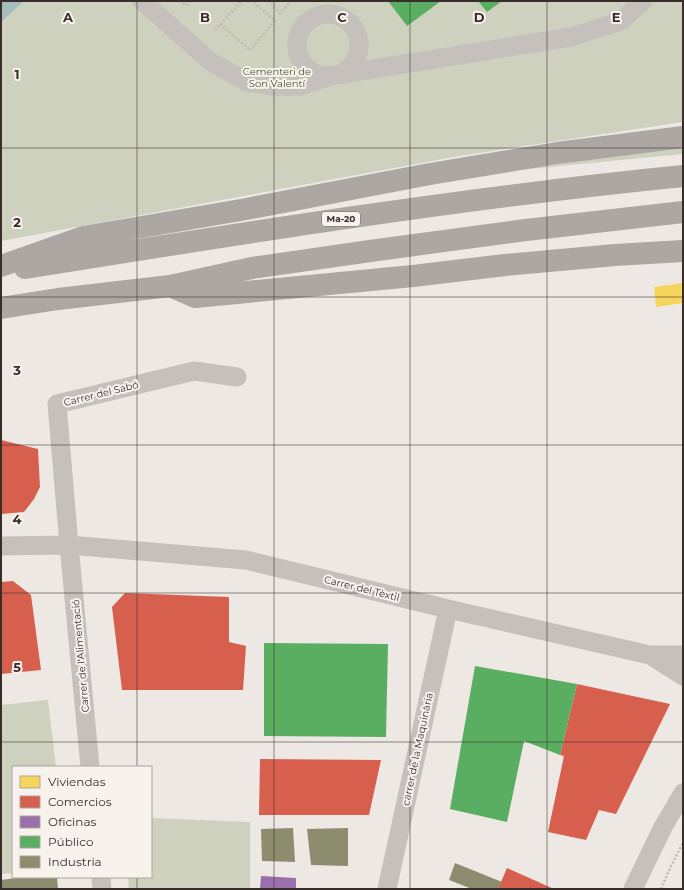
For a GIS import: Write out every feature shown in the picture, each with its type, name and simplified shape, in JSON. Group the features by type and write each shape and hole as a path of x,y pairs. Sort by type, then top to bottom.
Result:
{"highway":[{"path":"1,266 83,237 240,210 430,174 557,153 683,138"},
{"name":"Ma-20","path":"1,272 127,251 388,212 683,176"},
{"path":"1,308 58,299 170,286 252,268 331,256 604,220 683,212"},
{"path":"170,286 195,297 413,276 505,265 615,255 683,251"}],"street":[{"path":"142,1 211,62 248,82 276,87 300,86 330,76 571,37 621,21 643,1"},
{"name":"Carrer del Sabó","path":"69,545 57,404 194,371 237,377"},
{"name":"Carrer del Tèxtil","path":"1,546 69,545 246,560 448,609 650,655"},
{"name":"Carrer de l'Alimentació","path":"69,545 90,766"},
{"name":"carrer de la Maquinària","path":"387,889 448,609"},
{"path":"650,655 683,656"},
{"path":"650,655 683,676"},
{"path":"633,889 663,827 683,793"},
{"path":"101,878 102,889"}],"path":[{"path":"179,1 186,5 190,1"},
{"path":"215,30 242,1"},
{"path":"220,24 250,50 275,20 252,1"},
{"path":"268,1 280,13 291,1"},
{"path":"661,889 683,844"}],"green space":[{"name":"Cementeri de Son Valentí","path":"24,1 683,1 683,122 459,156 1,241 1,22"},
{"path":"683,146 683,154 510,171"},
{"path":"48,700 56,766 12,766 12,873 1,874 1,705"},
{"path":"152,818 250,822 250,889 129,889 128,878 152,878"}],"water":[{"path":"1,1 24,1 1,22"}],"building: Viviendas":[{"path":"683,283 683,303 656,307 654,287"}],"building: Comercios":[{"path":"1,440 38,449 40,487 34,499 24,512 1,514"},
{"path":"13,581 31,595 41,670 1,674 1,582"},
{"path":"125,593 229,597 229,642 246,646 243,690 122,690 112,607"},
{"path":"577,684 670,704 616,814 599,810 586,840 548,832 564,756 560,755"},
{"path":"260,759 381,760 369,815 259,815"},
{"path":"507,868 554,889 498,889"}],"building: Oficinas":[{"path":"261,876 296,878 296,889 260,889"}],"building: Público":[{"path":"388,1 441,1 407,26"},
{"path":"478,1 502,1 487,12"},
{"path":"264,643 388,644 386,737 264,736"},
{"path":"475,666 577,684 560,755 524,741 507,822 450,809"}],"building: Industria":[{"path":"293,828 295,862 262,861 261,829"},
{"path":"348,828 348,866 311,865 307,829"},
{"path":"455,863 502,882 498,889 472,889 449,880"},
{"path":"16,878 57,878 58,889 1,889 1,880"}]}
